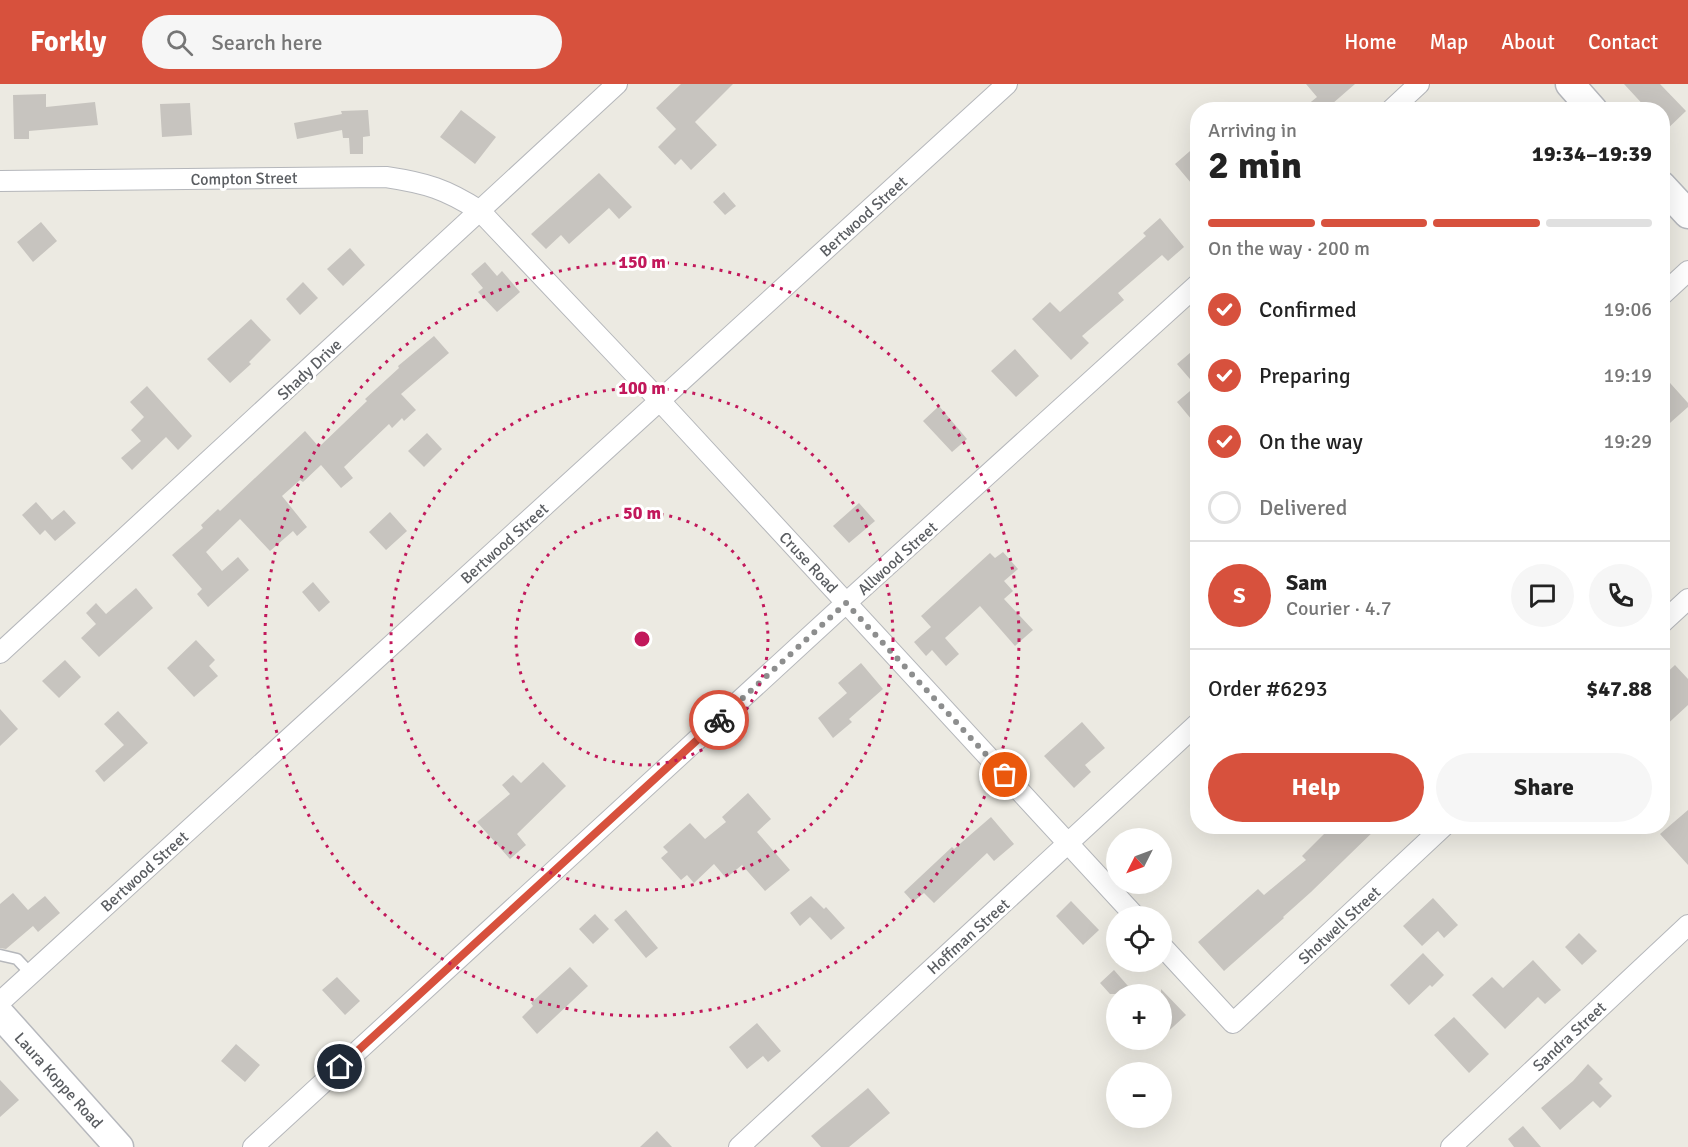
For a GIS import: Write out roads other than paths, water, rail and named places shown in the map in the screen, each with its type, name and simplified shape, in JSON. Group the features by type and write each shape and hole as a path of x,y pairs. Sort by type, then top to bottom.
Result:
{"street":[{"name":"Shady Drive","path":"0,653 617,84"},
{"name":"Bertwood Street","path":"0,1002 1007,84"},
{"path":"1400,102 1419,84"},
{"name":"Compton Street","path":"0,181 386,177 415,181 453,194 480,211"},
{"path":"1670,195 1688,214"},
{"name":"Cruse Road","path":"480,211 660,401 1126,906"},
{"path":"1670,288 1688,271"},
{"name":"Allwood Street","path":"253,1147 846,603 1190,291"},
{"path":"1670,616 1688,599"},
{"name":"Hoffman Street","path":"738,1147 1190,730"},
{"name":"Shotwell Street","path":"1172,957 1233,1023 1435,834"},
{"name":"Sandra Street","path":"1451,1147 1688,925"},
{"name":"Laura Koppe Road","path":"0,1014 119,1147"}],"lane":[{"path":"0,955 17,959 31,974"}]}
